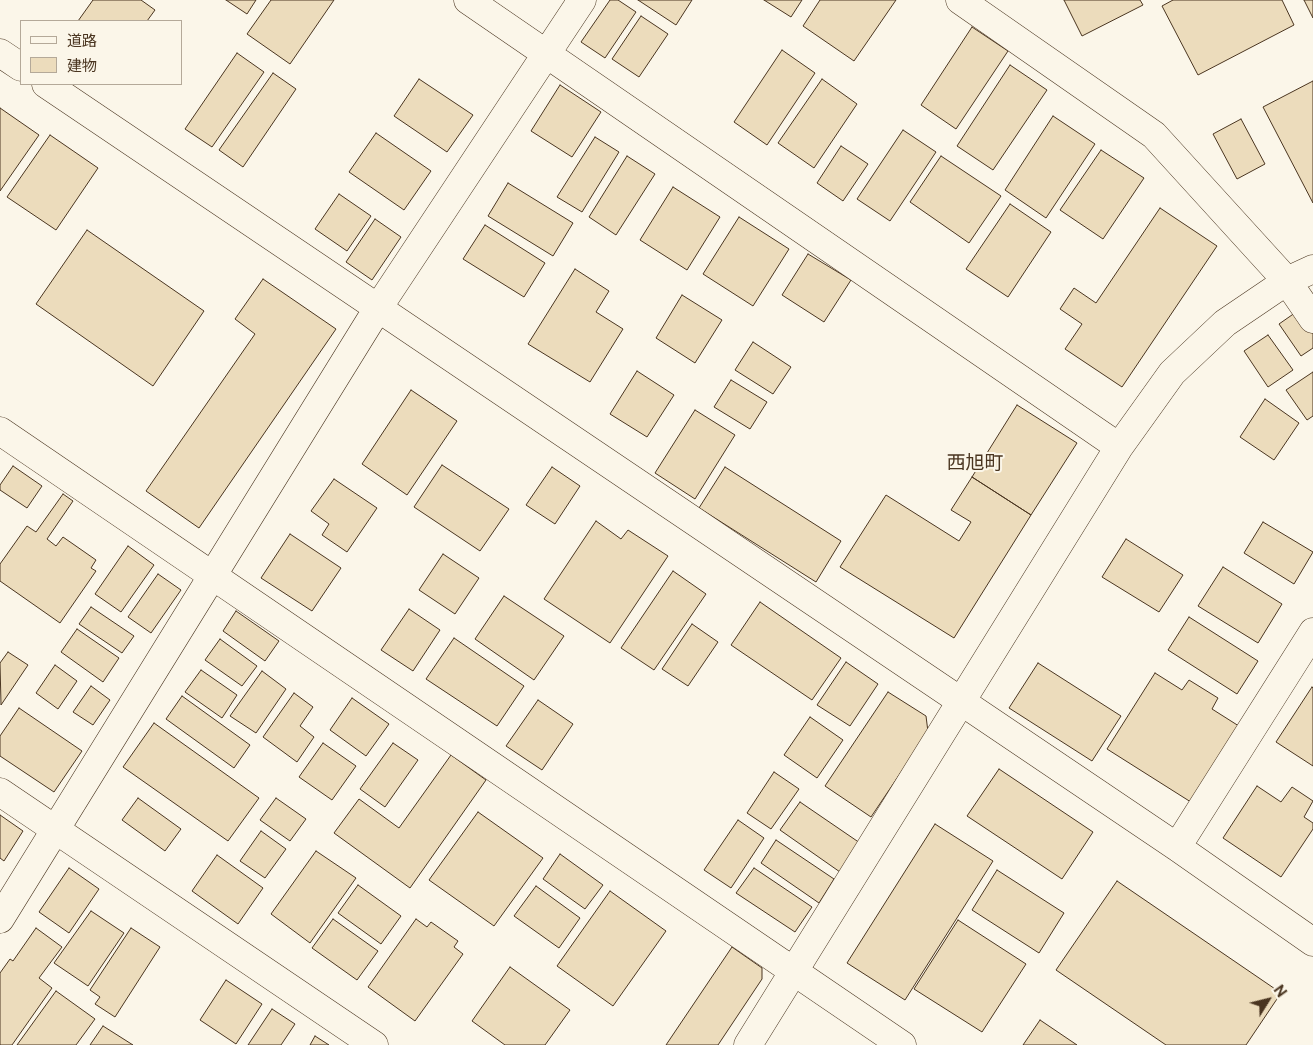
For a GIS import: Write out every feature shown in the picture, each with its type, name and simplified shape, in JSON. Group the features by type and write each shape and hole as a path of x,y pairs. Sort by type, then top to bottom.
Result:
{"street":[{"path":"468,0 1119,446"},
{"path":"0,919 378,308 582,0"},
{"path":"960,0 1154,135 1287,281 1313,319"},
{"path":"0,53 20,66"},
{"path":"47,85 1177,847 1313,942"},
{"path":"748,1045 1119,446 1172,373 1225,323 1287,281 1313,268"},
{"path":"0,431 902,1045"},
{"path":"1177,847 1313,632"},
{"path":"0,792 374,1045"}],"building":[{"path":"93,0 141,0 155,10 148,20 79,20"},
{"path":"226,0 256,0 247,14"},
{"path":"271,0 334,0 290,64 247,34"},
{"path":"610,0 618,0 636,12 605,58 581,42"},
{"path":"638,0 692,0 676,25"},
{"path":"764,0 802,0 791,17"},
{"path":"820,0 896,0 854,61 803,26"},
{"path":"1064,0 1140,0 1143,5 1082,36"},
{"path":"1173,0 1282,0 1294,25 1198,75 1162,6"},
{"path":"1304,0 1313,0 1313,18"},
{"path":"641,16 668,34 639,77 612,59"},
{"path":"972,27 1008,51 956,129 921,105"},
{"path":"782,50 815,73 767,145 734,122"},
{"path":"237,53 264,72 212,147 185,129"},
{"path":"1010,65 1047,90 993,170 957,146"},
{"path":"273,73 296,89 243,167 219,150"},
{"path":"419,79 473,115 447,152 394,116"},
{"path":"822,79 857,104 814,168 778,143"},
{"path":"1313,81 1313,203 1263,107"},
{"path":"560,85 601,112 572,157 531,131"},
{"path":"0,108 39,135 0,191"},
{"path":"1053,116 1095,144 1046,218 1005,190"},
{"path":"1241,119 1265,164 1237,179 1213,134"},
{"path":"903,130 936,152 890,221 857,199"},
{"path":"376,133 431,171 404,210 349,172"},
{"path":"50,135 98,168 56,230 7,197"},
{"path":"595,137 619,152 582,212 557,197"},
{"path":"841,146 868,164 843,201 817,183"},
{"path":"1101,150 1144,178 1103,239 1060,210"},
{"path":"627,156 655,174 616,235 589,217"},
{"path":"941,156 1001,196 969,243 910,202"},
{"path":"508,183 573,223 553,256 488,216"},
{"path":"673,187 720,217 687,270 640,240"},
{"path":"339,194 371,216 347,251 315,229"},
{"path":"1010,204 1051,232 1008,297 966,269"},
{"path":"1160,208 1217,246 1122,387 1065,349 1082,324 1060,309 1074,288 1096,303"},
{"path":"739,217 789,249 753,306 703,274"},
{"path":"375,219 401,237 372,280 346,262"},
{"path":"485,225 545,263 524,297 463,259"},
{"path":"87,230 204,311 153,386 36,304"},
{"path":"808,254 851,280 824,322 782,295"},
{"path":"575,269 609,291 596,312 623,329 590,382 528,344"},
{"path":"263,279 336,329 199,528 146,491 255,334 235,319"},
{"path":"682,295 722,320 695,363 656,338"},
{"path":"1302,308 1313,325 1313,348 1301,356 1279,324"},
{"path":"1268,335 1293,370 1268,387 1244,351"},
{"path":"753,342 791,367 773,394 735,370"},
{"path":"637,371 674,395 647,437 610,414"},
{"path":"1313,372 1313,416 1307,420 1286,390"},
{"path":"731,380 767,402 750,429 714,407"},
{"path":"411,390 457,421 407,495 362,464"},
{"path":"1265,399 1299,423 1274,460 1240,437"},
{"path":"1017,405 1077,443 1031,515 972,477"},
{"path":"695,410 735,435 695,499 655,473"},
{"path":"442,465 509,509 480,551 414,507"},
{"path":"13,466 42,486 27,508 0,490 0,485"},
{"path":"552,467 580,486 555,524 526,505"},
{"path":"725,467 841,541 816,582 699,508"},
{"path":"972,477 1031,515 954,638 840,567 886,495 959,541 971,522 951,510"},
{"path":"334,479 377,508 347,552 322,535 329,524 311,511"},
{"path":"63,494 73,501 47,539 56,546 63,537 96,560 91,568 96,571 60,623 0,581 0,564 27,526 36,532"},
{"path":"596,521 621,539 628,530 668,556 610,643 544,599"},
{"path":"1263,522 1313,552 1294,584 1244,553"},
{"path":"290,534 341,568 312,611 261,578"},
{"path":"1126,539 1183,575 1159,612 1102,577"},
{"path":"128,546 154,565 121,612 95,594"},
{"path":"443,554 479,578 455,614 419,590"},
{"path":"1223,567 1282,604 1258,643 1198,606"},
{"path":"673,571 706,594 654,670 621,648"},
{"path":"158,574 181,590 151,633 128,617"},
{"path":"504,596 564,636 534,680 475,639"},
{"path":"760,602 841,658 812,700 731,645"},
{"path":"91,607 134,636 122,653 79,624"},
{"path":"409,609 440,630 413,671 381,650"},
{"path":"236,611 279,641 265,661 223,631"},
{"path":"1189,617 1258,661 1237,694 1168,650"},
{"path":"692,624 718,642 688,686 662,669"},
{"path":"77,629 119,658 103,682 61,652"},
{"path":"454,638 524,686 497,726 426,679"},
{"path":"220,639 257,666 242,686 205,660"},
{"path":"8,652 28,665 1,705 0,663"},
{"path":"846,662 878,684 850,726 817,705"},
{"path":"1038,663 1121,716 1092,761 1009,708"},
{"path":"55,665 77,681 58,709 36,693"},
{"path":"201,670 237,695 222,718 185,692"},
{"path":"262,671 286,689 256,733 230,716"},
{"path":"1155,673 1182,690 1189,680 1218,698 1212,709 1242,728 1194,804 1107,749"},
{"path":"91,686 110,700 93,725 73,712"},
{"path":"1313,688 1313,766 1276,742"},
{"path":"888,692 926,716 928,732 871,817 825,786"},
{"path":"294,693 313,707 300,726 314,737 297,762 263,737"},
{"path":"182,696 250,745 234,768 166,719"},
{"path":"352,698 389,724 366,756 330,730"},
{"path":"538,700 573,724 542,770 506,746"},
{"path":"19,708 82,751 54,792 0,756 0,736"},
{"path":"810,717 843,740 817,778 784,755"},
{"path":"154,723 259,798 228,841 123,767"},
{"path":"323,743 356,766 332,800 299,777"},
{"path":"393,743 418,760 385,807 360,789"},
{"path":"451,755 486,780 410,888 334,833 359,799 399,828"},
{"path":"999,769 1093,832 1062,879 967,816"},
{"path":"774,772 799,789 771,829 747,813"},
{"path":"1257,786 1281,802 1292,787 1313,801 1304,817 1313,823 1313,829 1281,877 1223,838"},
{"path":"138,798 181,829 165,851 122,820"},
{"path":"276,798 306,819 290,841 260,820"},
{"path":"800,802 860,843 840,872 780,830"},
{"path":"478,812 543,858 494,926 429,880"},
{"path":"0,815 23,831 4,861 0,858"},
{"path":"738,820 764,838 731,888 704,870"},
{"path":"935,824 993,861 905,1000 847,963"},
{"path":"261,831 286,849 265,878 240,861"},
{"path":"776,840 834,879 819,903 761,863"},
{"path":"316,851 356,878 310,943 271,914"},
{"path":"560,854 603,885 585,909 543,879"},
{"path":"217,855 263,888 238,924 192,891"},
{"path":"69,868 99,889 69,933 39,912"},
{"path":"754,868 812,907 795,932 736,893"},
{"path":"997,870 1064,913 1039,953 972,910"},
{"path":"1117,881 1281,993 1246,1045 1166,1045 1056,970"},
{"path":"358,885 401,916 381,944 338,913"},
{"path":"536,886 580,918 559,948 514,916"},
{"path":"610,891 666,931 613,1006 557,966"},
{"path":"91,911 124,933 88,986 54,963"},
{"path":"333,919 378,951 357,980 312,948"},
{"path":"416,919 427,927 431,922 458,941 454,947 463,954 415,1021 368,987"},
{"path":"958,920 1026,964 982,1032 914,989"},
{"path":"36,928 62,947 39,978 52,988 12,1045 0,1045 0,973 10,959 13,961"},
{"path":"131,928 160,947 115,1017 95,1004 100,997 90,990"},
{"path":"732,947 762,968 762,979 718,1045 666,1045"},
{"path":"510,967 570,1010 545,1045 505,1045 472,1021"},
{"path":"226,980 262,1004 236,1044 200,1020"},
{"path":"56,991 95,1019 76,1045 17,1045"},
{"path":"272,1009 295,1024 281,1045 248,1045"},
{"path":"1040,1020 1077,1045 1023,1045"},
{"path":"103,1026 133,1045 90,1045"},
{"path":"315,1036 329,1045 310,1045"}],"district":[{"name":"西旭町","path":"975,463"}]}
